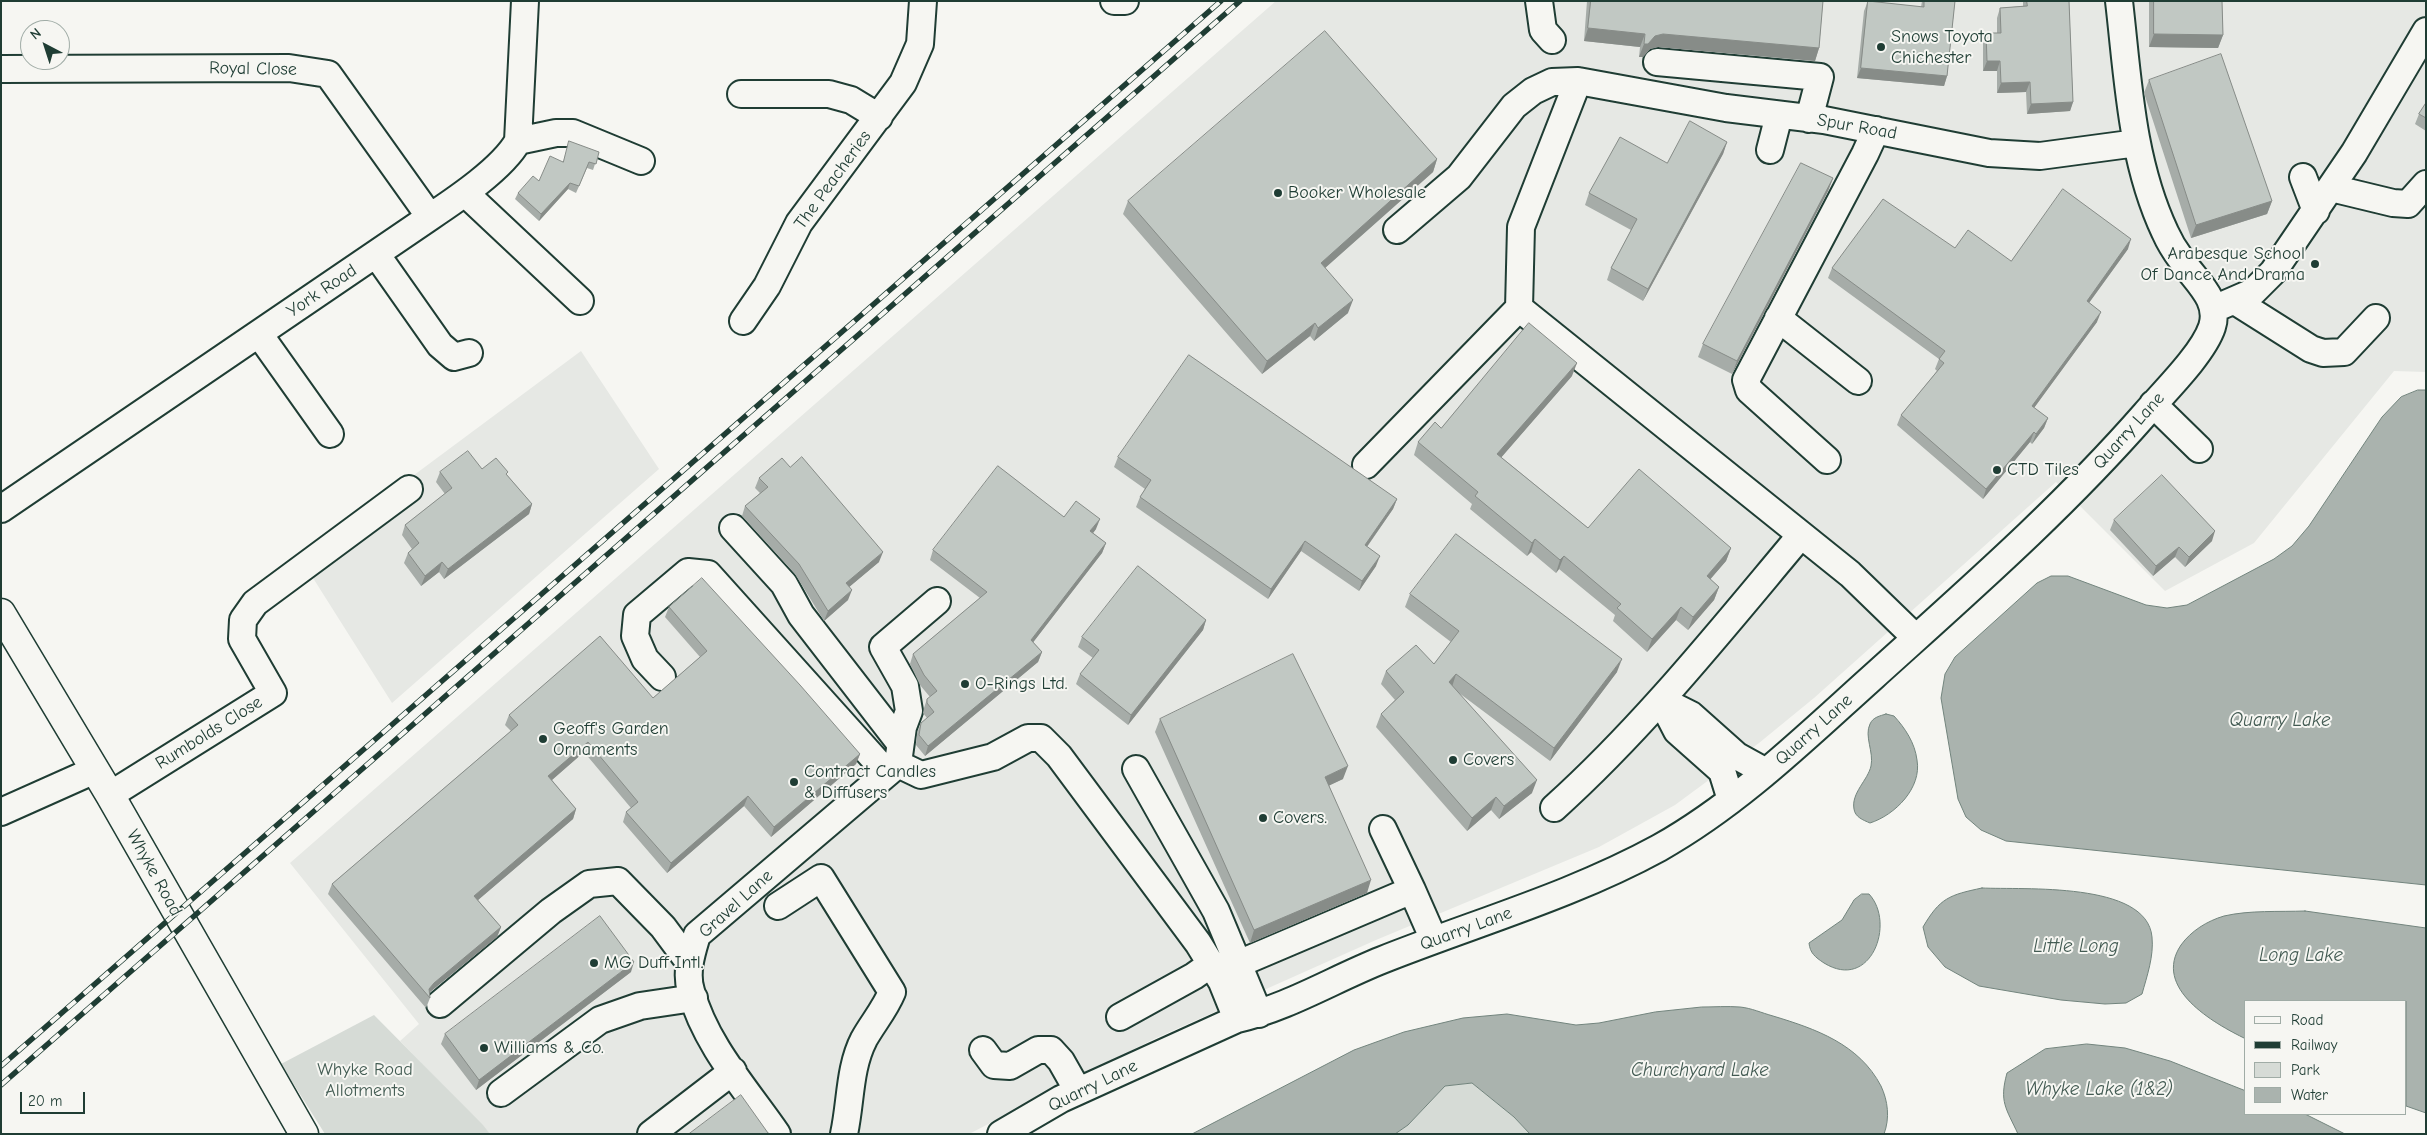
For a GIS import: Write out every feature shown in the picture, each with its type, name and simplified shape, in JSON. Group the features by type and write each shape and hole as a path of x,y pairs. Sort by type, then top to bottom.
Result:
{"main road":[{"name":"Whyke Road","path":"1,614 110,795 304,1134"}],"street":[{"path":"526,1 518,141 556,133 573,134 641,161"},
{"name":"The Peacheries","path":"743,321 767,286 799,223 903,83 920,44 922,1"},
{"path":"1114,1 1125,1"},
{"path":"1539,1 1543,30 1552,40"},
{"path":"2119,1 2137,143 2148,185 2165,231 2181,260 2206,291 2224,305 2311,349 2323,353 2344,352 2376,318"},
{"path":"2224,305 2253,292 2273,272 2331,188 2426,31"},
{"path":"1657,62 1820,77 1809,119"},
{"name":"Royal Close","path":"1,69 289,68 328,74 430,218"},
{"path":"1366,465 1519,308 1521,227 1578,81"},
{"name":"Spur Road","path":"1397,230 1459,177 1514,106 1533,91 1552,82 1578,81 1726,108 1876,130 1989,153 2031,155 2137,143"},
{"name":"The Peacheries","path":"741,94 829,94 851,100 879,117"},
{"path":"1770,150 1779,115"},
{"path":"1827,460 1749,390 1746,380 1751,367 1876,130"},
{"name":"York Road","path":"1,509 430,218 465,193 512,151 518,141"},
{"path":"2303,177 2316,211"},
{"path":"2331,188 2393,203 2408,204 2426,184"},
{"path":"465,193 580,301"},
{"path":"376,254 440,345 454,357 469,353"},
{"name":"Quarry Lane","path":"1001,1134 1078,1092 1381,960 1583,886 1659,848 1730,800 1766,772 2038,528 2103,462 2192,360 2224,305"},
{"path":"1519,308 1850,574 1916,638"},
{"path":"1778,318 1858,381"},
{"path":"259,334 330,434"},
{"path":"2153,404 2199,449"},
{"name":"Rumbolds Close","path":"110,795 273,693 242,639 243,620 255,603 410,489"},
{"path":"733,528 784,584 895,760"},
{"path":"1554,808 1592,773 1661,700 1801,535"},
{"path":"662,678 645,659 635,636 637,615 688,572 708,574 895,760 921,775 993,758 1028,738 1041,738 1059,756 1198,943 1222,982 1248,1017"},
{"path":"895,760 909,711 905,686 883,647 937,602"},
{"path":"1661,700 1691,715 1737,756 1766,772"},
{"path":"1661,700 1677,731 1722,771 1730,800"},
{"name":"Gravel Lane","path":"777,1134 704,1028 690,990 689,962 697,935 895,760"},
{"path":"1136,769 1216,911 1238,964 1248,1017"},
{"path":"1,812 94,770"},
{"path":"1383,829 1434,940"},
{"path":"778,906 821,878 892,992 884,1010 864,1039 852,1078 844,1134"},
{"path":"440,1004 551,911 589,884 618,882 663,926 689,962"},
{"path":"1238,964 1412,890"},
{"path":"1120,1017 1194,976 1211,964"},
{"path":"501,1093 600,1020 640,1006 694,998"},
{"path":"983,1050 994,1065 1010,1066 1038,1050 1051,1050 1061,1061 1078,1092"},
{"path":"651,1134 733,1071"}],"shaded area":[{"path":"1276,1 2426,1 2426,372 2394,371 2254,543 2165,591 2056,482 1814,698 1759,743 1675,805 1599,847 1376,940 1154,1039 969,1134 490,1134 400,1041 419,1024 290,863"},
{"path":"581,351 659,469 392,703 301,559"}],"green space":[{"name":"Whyke Road Allotments","path":"374,1015 490,1134 325,1134 281,1064"},
{"path":"1472,1083 1514,1117 1530,1134 1395,1134 1408,1125 1445,1086"}],"water":[{"name":"Quarry Lake","path":"2418,390 2426,390 2426,885 2006,841 1981,830 1966,817 1958,799 1941,698 1945,674 1955,657 2037,583 2051,576 2068,576 2146,605 2167,608 2187,605 2274,559 2292,546 2309,526 2382,417 2401,397"},
{"path":"1886,714 1894,716 1909,736 1916,754 1917,770 1915,781 1905,799 1889,814 1870,823 1856,814 1854,803 1857,792 1867,776 1872,761 1868,729 1875,718"},
{"name":"Little Long","path":"1982,888 2080,892 2107,897 2129,906 2145,919 2152,937 2151,959 2142,994 2126,1003 2105,1004 2061,1000 1979,986 1945,967 1928,947 1923,927 1929,917 1946,899"},
{"path":"1862,894 1869,894 1877,906 1880,921 1879,936 1874,950 1866,962 1855,969 1841,970 1818,959 1810,949 1809,943 1842,920 1854,900"},
{"name":"Long Lake","path":"2305,911 2426,928 2426,1113 2407,1106 2407,1000 2244,1000 2244,1038 2218,1024 2190,1002 2180,989 2174,976 2174,961 2181,945 2200,927 2218,918 2254,912"},
{"name":"Churchyard Lake","path":"1702,1007 1752,1009 1820,1033 1848,1049 1872,1071 1881,1086 1887,1104 1888,1116 1884,1134 1530,1134 1514,1117 1472,1083 1445,1086 1408,1125 1395,1134 1192,1134 1354,1050 1404,1032 1463,1018 1507,1014 1576,1025 1599,1023 1655,1012"},
{"name":"Whyke Lake (1&2)","path":"2087,1044 2125,1048 2170,1061 2244,1090 2244,1115 2307,1115 2345,1134 2018,1134 2005,1105 2004,1091 2007,1073 2045,1049"}],"building":[{"path":"1591,1 1823,1 1819,48 1663,34 1655,36 1648,44 1644,44 1645,34 1588,28"},
{"path":"1868,1 1924,7 1924,1 1955,1 1947,76 1861,68"},
{"path":"2027,1 2069,1 2073,102 2031,104 2030,82 2001,83 2000,61 1987,61 1986,33 2001,33 2000,8 2027,6"},
{"path":"2154,1 2222,1 2223,35 2154,34"},
{"name":"Booker Wholesale","path":"1325,31 1437,159 1321,263 1353,300 1318,328 1315,323 1267,361 1128,201"},
{"path":"2221,54 2272,201 2196,225 2149,80"},
{"path":"2426,103 2426,118 2419,114"},
{"path":"1690,121 1727,142 1648,289 1611,268 1637,219 1589,193 1620,137 1667,163"},
{"path":"569,141 599,152 596,164 589,162 579,186 570,183 541,214 518,193 533,176 539,181 550,156 563,162"},
{"path":"1801,163 1833,178 1737,361 1703,344"},
{"path":"2063,189 2131,239 2087,301 2101,312 2032,406 2048,418 1986,489 1901,415 1944,363 1939,359 1945,351 1832,268 1883,199 1955,248 1968,230 2011,261"},
{"path":"1529,323 1577,363 1497,454 1588,528 1639,469 1731,548 1707,576 1719,587 1693,617 1681,607 1652,639 1617,608 1621,604 1564,556 1560,560 1535,539 1532,543 1475,496 1478,492 1418,442 1435,422 1441,428"},
{"path":"1189,355 1397,499 1365,545 1380,556 1362,581 1305,541 1271,589 1140,497 1151,480 1118,457"},
{"path":"468,451 482,469 496,458 508,472 506,474 532,504 448,569 442,562 425,576 408,553 419,543 405,525 452,488 440,472"},
{"path":"802,457 883,552 846,583 852,590 828,611 799,564 745,506 768,487 759,478 782,458 790,467"},
{"path":"998,466 1064,517 1076,501 1100,519 1090,531 1106,543 1031,640 1042,652 928,746 919,735 921,723 934,712 927,703 927,699 937,691 924,675 913,654 987,592 933,550"},
{"path":"2162,475 2215,531 2189,557 2179,547 2156,566 2114,520"},
{"path":"1456,534 1622,659 1554,748 1456,674 1449,682 1537,780 1504,806 1496,797 1472,818 1381,714 1404,692 1386,671 1416,645 1434,664 1459,631 1410,594"},
{"path":"1138,566 1206,620 1131,715 1080,674 1099,650 1082,637"},
{"path":"702,578 860,754 774,827 748,796 671,863 626,812 638,802 588,742 548,776 576,809 474,896 501,927 434,983 429,989 430,998 332,884 518,725 509,715 600,636 653,698 707,651 669,607"},
{"name":"Covers.","path":"1293,654 1348,766 1325,777 1371,880 1254,930 1160,719"},
{"path":"600,916 634,962 479,1080 445,1034"},
{"path":"741,1095 770,1134 689,1134"}],"railway":[{"path":"1,1066 1221,1"},
{"path":"1,1085 1240,1"}],"place":[{"name":"Snows Toyota Chichester","path":"1881,47"},
{"name":"Booker Wholesale","path":"1278,193"},
{"name":"Arabesque School Of Dance And Drama","path":"2315,264"},
{"name":"CTD Tiles","path":"1997,470"},
{"name":"O-Rings Ltd.","path":"965,684"},
{"name":"Geoff's Garden Ornaments","path":"543,739"},
{"name":"Covers","path":"1453,760"},
{"name":"Contract Candles & Diffusers","path":"794,782"},
{"name":"Covers.","path":"1263,818"},
{"name":"MG Duff Intl.","path":"594,963"},
{"name":"Williams & Co.","path":"484,1048"}]}
